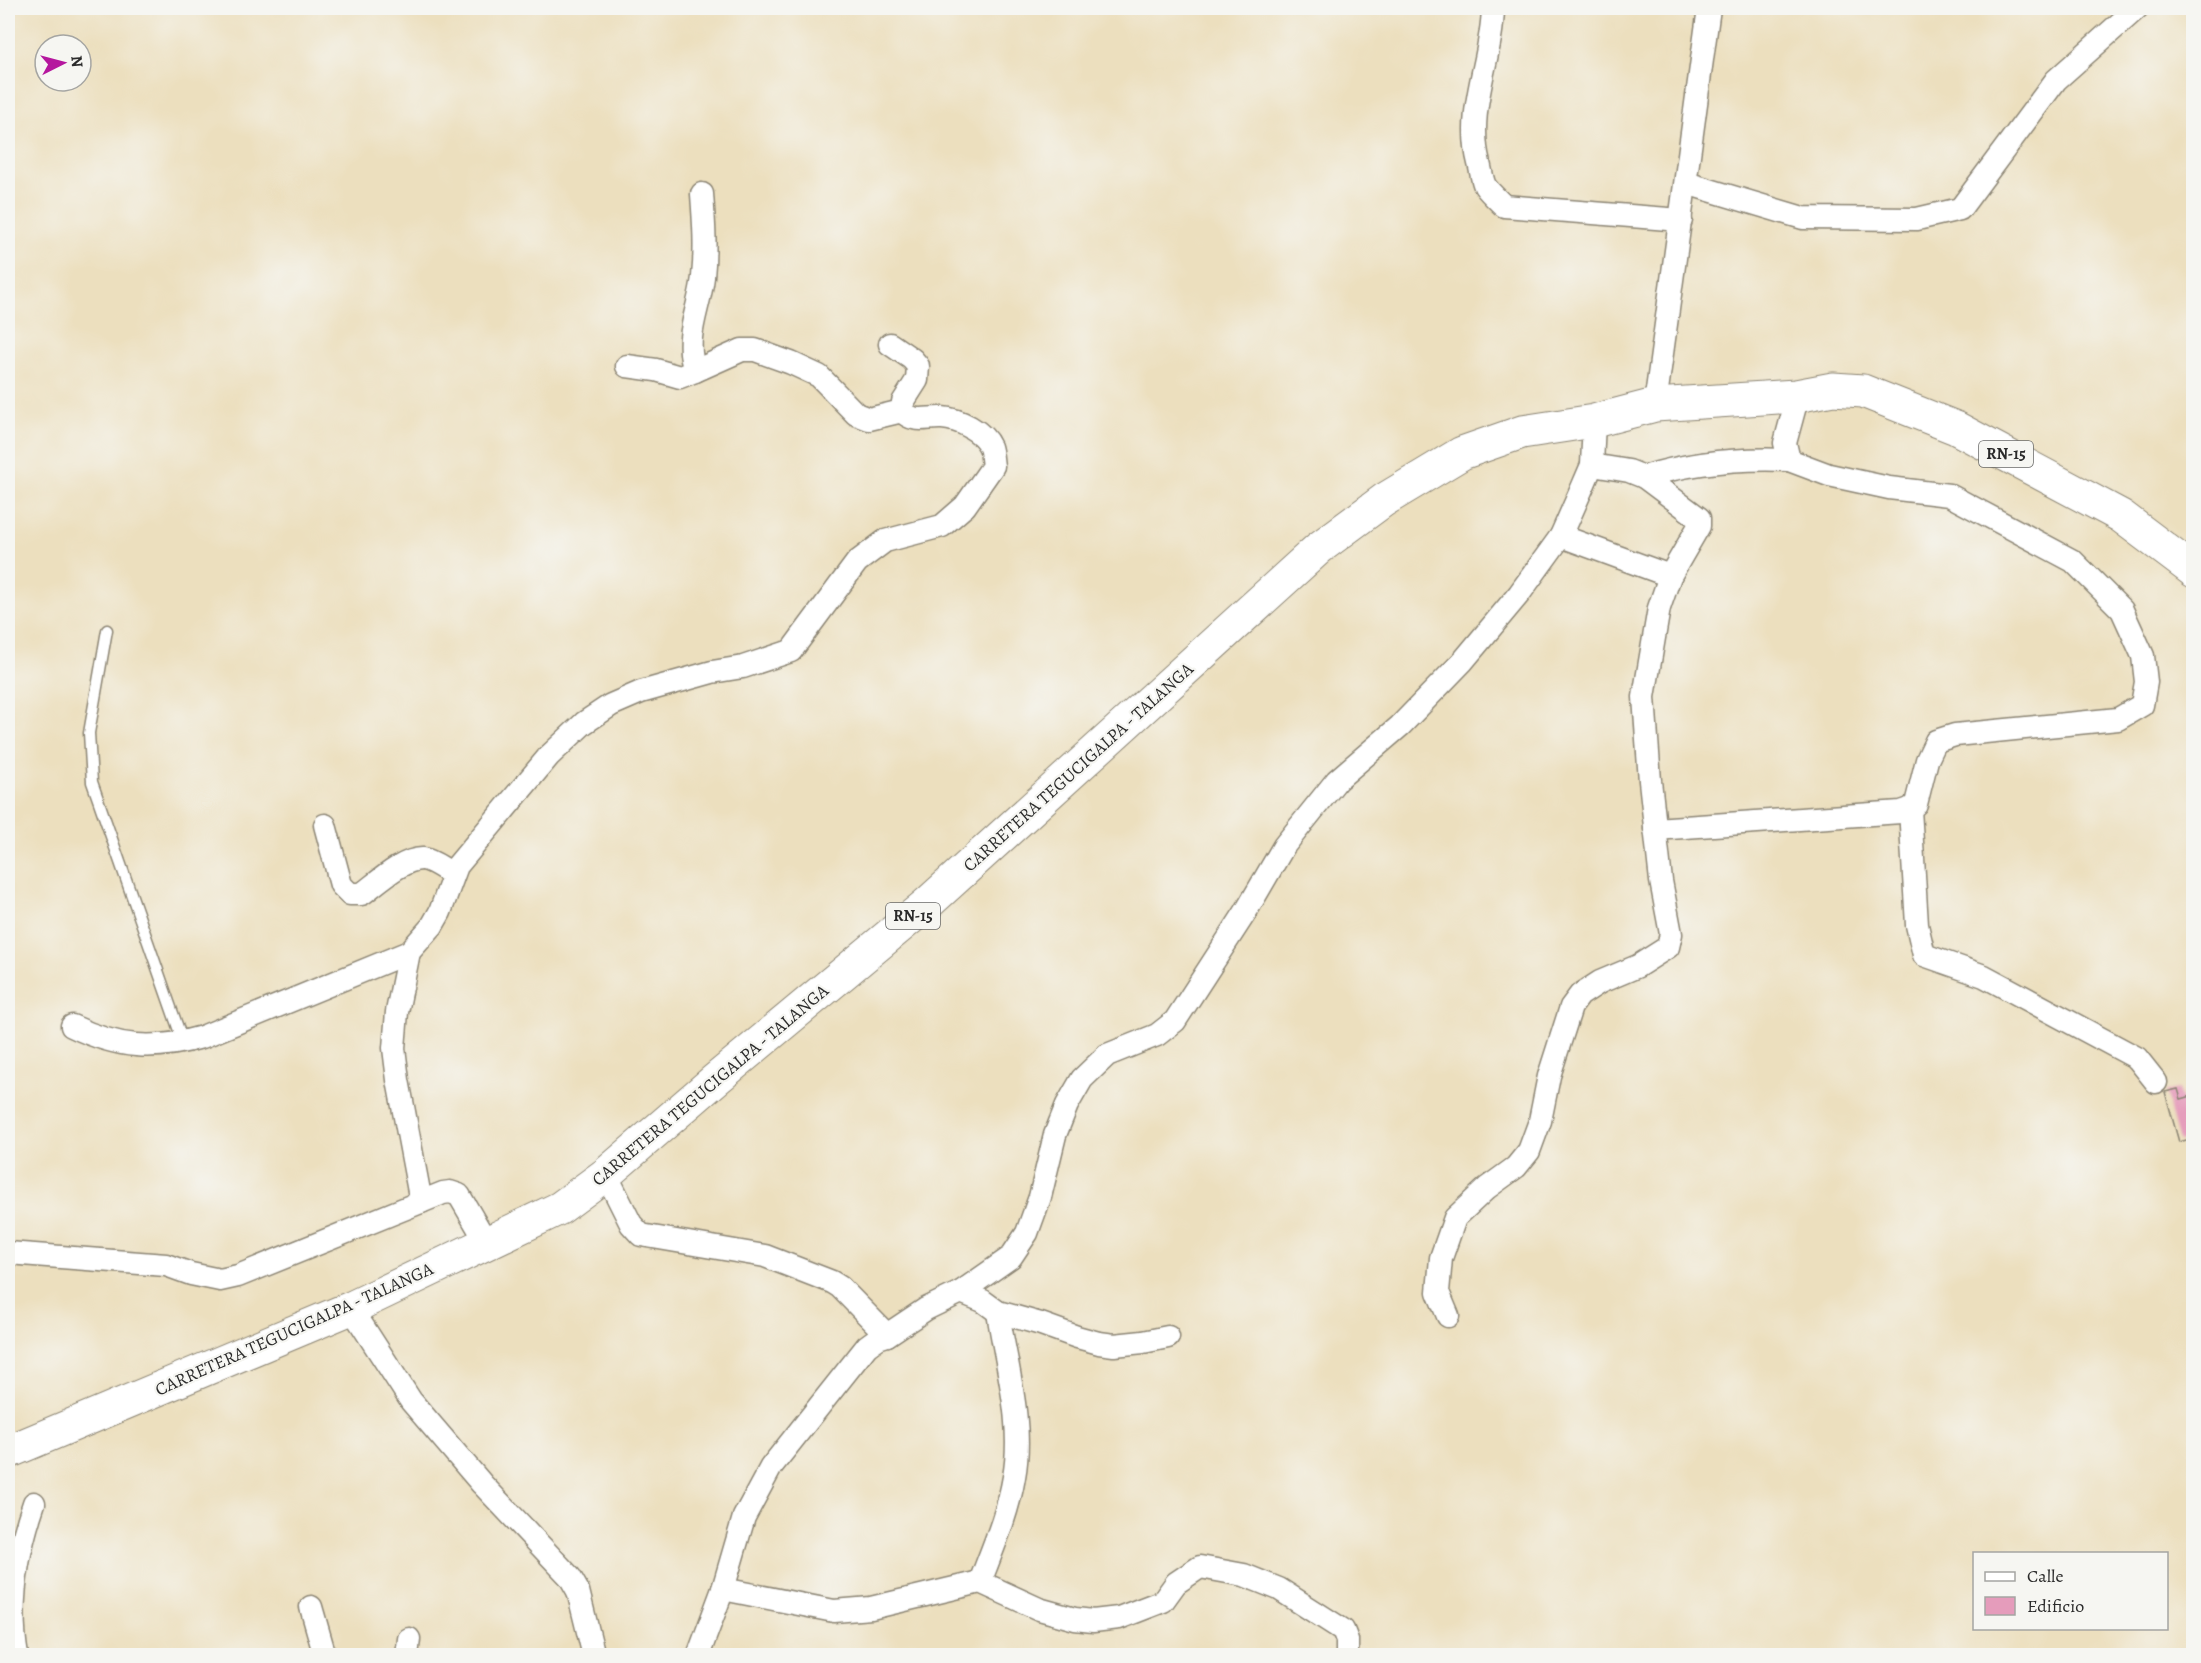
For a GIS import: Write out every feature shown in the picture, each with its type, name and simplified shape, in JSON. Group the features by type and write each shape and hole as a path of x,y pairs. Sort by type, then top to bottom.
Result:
{"main road":[{"name":"CARRETERA TEGUCIGALPA - TALANGA","path":"8,1452 351,1308 560,1208 606,1174 927,904 1319,548 1384,500 1462,453 1522,432 1594,421 1655,405 1798,395 1833,389 1863,391 1956,428 2121,516 2193,571"}],"street":[{"path":"1493,8 1492,34 1478,92 1474,124 1477,156 1485,185 1504,206 1681,220"},
{"path":"1655,405 1709,8"},
{"path":"1686,183 1803,218 1917,219 1960,209 2056,80 2137,8"},
{"path":"695,371 690,355 693,318 703,278 705,228 702,194"},
{"path":"72,1026 114,1043 136,1046 183,1042 202,1037 409,952 432,926 440,912 458,866 549,756 584,723 611,705 641,692 712,672 743,668 791,651 857,562 885,541 942,526 965,506 993,466 991,448 983,436 964,424 944,418 916,420 908,418 902,411 903,402 917,380 918,366 912,358 890,344"},
{"path":"627,366 656,370 680,377 742,350 755,350 819,376 856,414 869,419 902,411"},
{"path":"1789,460 1785,443 1798,395"},
{"path":"698,1656 723,1589 744,1517 771,1467 867,1346 926,1308 961,1292 1011,1257 1027,1233 1040,1197 1055,1135 1067,1105 1082,1079 1107,1055 1157,1035 1175,1021 1245,913 1284,846 1337,780 1400,726 1462,661 1519,594 1561,536 1592,465 1594,421"},
{"path":"1644,477 1668,469 1718,462 1789,460 1839,477 1889,488 1948,495 2073,561 2122,610 2143,656 2146,682 2142,705 2118,719 1955,735 1936,741 1927,760 1916,804 1901,812 1655,829"},
{"path":"1448,1316 1438,1292 1441,1258 1455,1218 1487,1188 1516,1167 1529,1151 1540,1121 1549,1076 1571,1008 1580,995 1600,982 1638,966 1668,947 1671,934 1661,881 1655,829 1644,697 1659,608 1670,576 1699,526 1699,518 1644,477 1629,471 1592,465"},
{"path":"1561,536 1670,576"},
{"path":"1910,809 1917,925 1924,955 1984,976 2137,1058 2156,1082"},
{"path":"326,825 341,885 350,894 362,894 386,875 410,861 425,859 453,874"},
{"path":"409,952 397,1012 394,1048 421,1202"},
{"path":"606,1174 631,1224 641,1235 765,1256 832,1282 840,1287 887,1335"},
{"path":"8,1253 166,1265 191,1274 220,1280 238,1276 450,1192 459,1195 487,1243"},
{"path":"961,1292 983,1301 998,1312 1077,1337 1114,1345 1168,1337"},
{"path":"351,1308 411,1401 482,1484 570,1577 578,1591 594,1656"},
{"path":"980,1582 1008,1506 1015,1475 1017,1433 1013,1394 998,1312"},
{"path":"17,1656 13,1631 18,1558 34,1503"},
{"path":"723,1589 834,1611 871,1608 980,1582 1039,1609 1075,1619 1093,1621 1119,1618 1163,1601 1176,1583 1200,1567 1244,1575 1279,1589 1343,1630 1347,1640 1347,1656"},
{"path":"311,1607 325,1656"}],"lane":[{"path":"107,630 89,733 92,782 183,1042"}],"building":[{"path":"2178,1089 2181,1099 2192,1096 2194,1102 2194,1138 2179,1142 2165,1092"}]}
